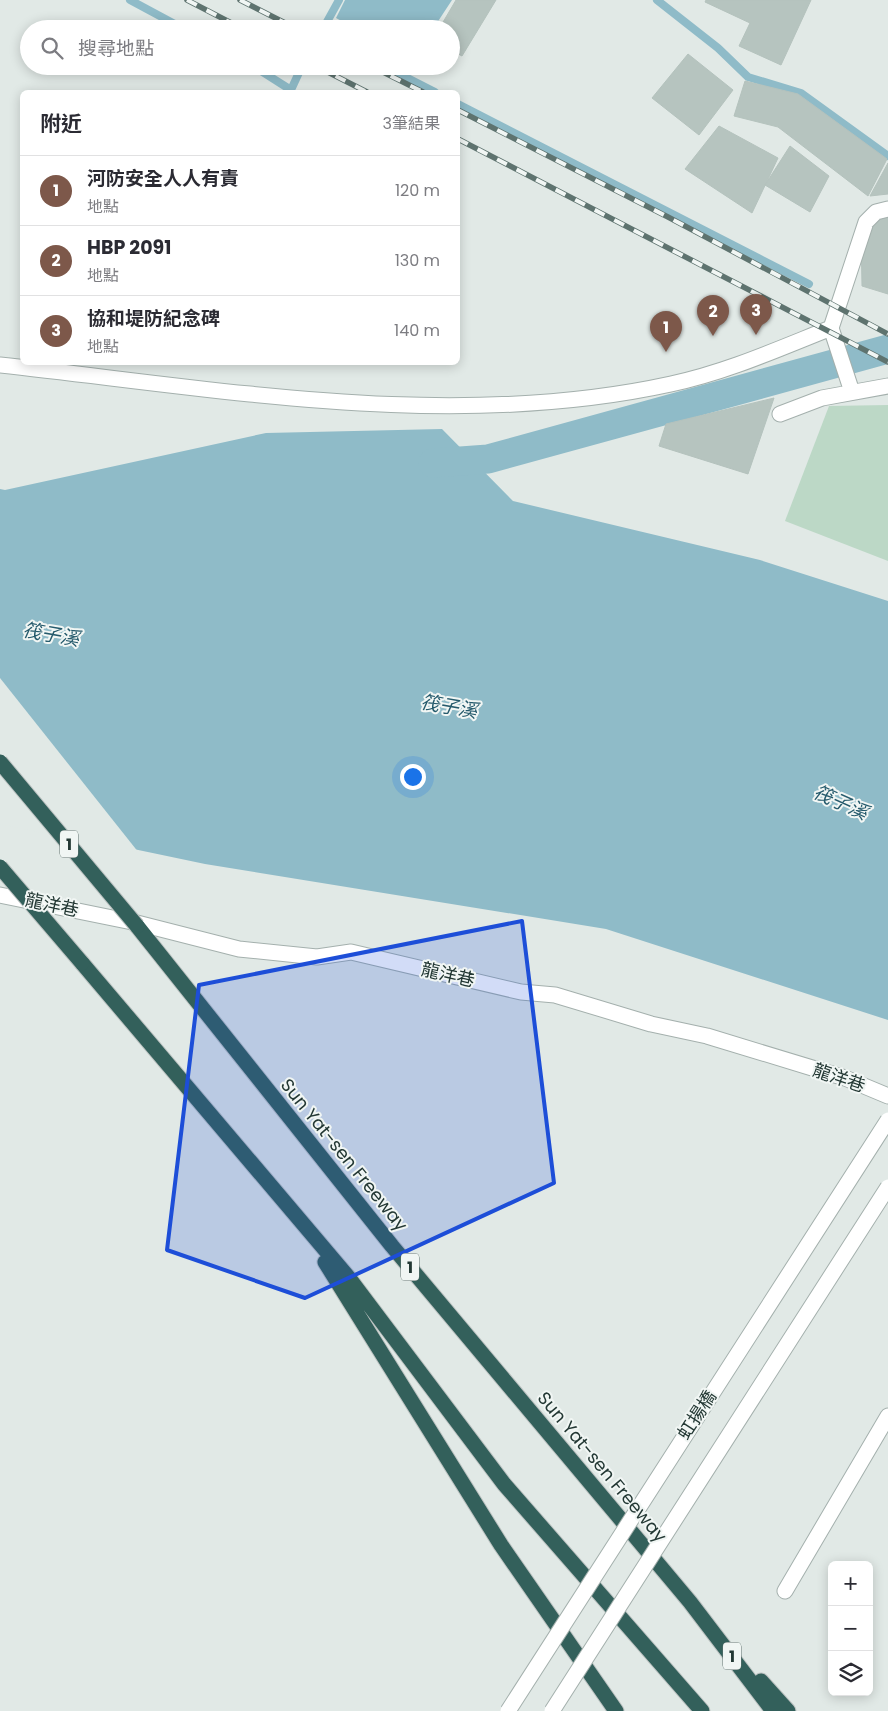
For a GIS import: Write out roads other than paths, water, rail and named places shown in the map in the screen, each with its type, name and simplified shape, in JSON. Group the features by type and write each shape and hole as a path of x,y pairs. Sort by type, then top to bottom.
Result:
{"highway":[{"name":"Sun Yat-sen Freeway","path":"0,762 137,926 392,1246 690,1602 773,1711"},
{"path":"0,867 349,1278 504,1484 702,1711"},
{"path":"295,1214 501,1544 616,1711"},
{"path":"690,1602 788,1711"}],"street":[{"path":"852,392 831,328 866,222 876,212 888,209"},
{"path":"0,365 200,389 385,404 506,405 561,402 671,384 738,366 831,328"},
{"path":"780,414 822,398 888,386"},
{"name":"龍洋巷","path":"0,895 137,923 239,949 317,957 351,952 520,992 555,995 651,1024 726,1042 845,1078 888,1096"},
{"name":"虹揚橋","path":"508,1711 888,1120"},
{"path":"552,1711 888,1186"},
{"path":"785,1591 888,1416"}],"water":[{"path":"345,0 452,0 439,20 340,20 336,18"},
{"name":"筏子溪","path":"442,429 513,501 760,560 888,601 888,1020 606,929 205,864 0,821 0,489 5,490 266,433"}],"waterway":[{"path":"130,0 167,20"},
{"path":"328,20 339,0"},
{"path":"657,0 718,48 748,77 801,93 888,156"},
{"path":"267,75 291,90"},
{"path":"291,90 298,75"},
{"path":"402,75 431,90"},
{"path":"460,105 809,284"},
{"path":"433,463 488,459 888,349"}],"railway":[{"path":"187,0 226,20"},
{"path":"240,0 279,20"},
{"path":"334,75 363,90"},
{"path":"389,75 419,90"},
{"path":"460,111 668,217 888,334"},
{"path":"460,140 888,362"}],"place":[{"name":"協和堤防紀念碑","path":"756,335"},
{"name":"HBP 2091","path":"713,336"},
{"name":"河防安全人人有責","path":"666,352"}]}
